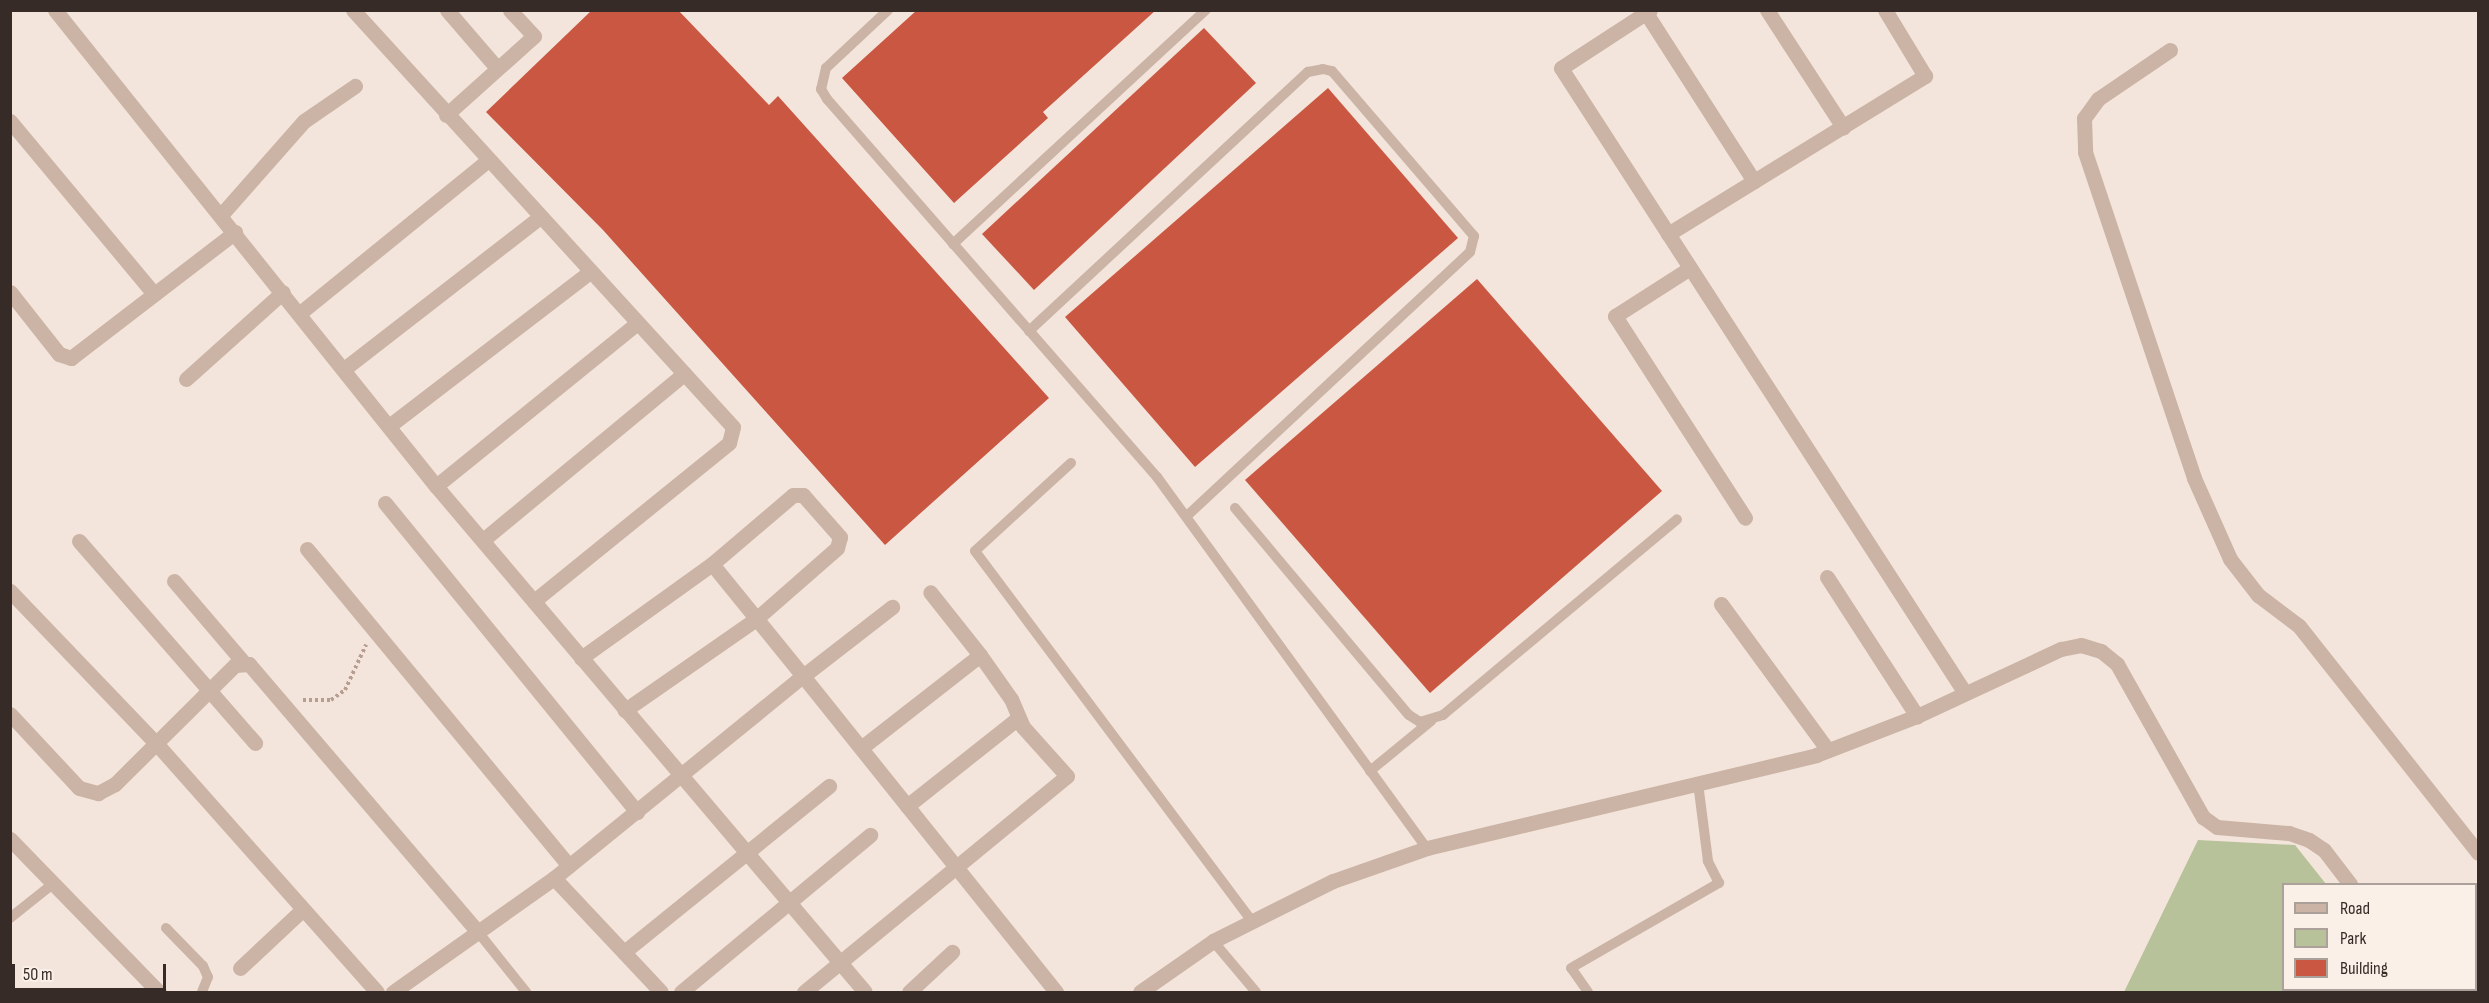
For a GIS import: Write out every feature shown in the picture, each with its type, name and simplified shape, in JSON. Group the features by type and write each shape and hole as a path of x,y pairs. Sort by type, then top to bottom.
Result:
{"street":[{"path":"55,10 300,313 436,486 865,993"},
{"path":"353,10 539,218 734,427 729,443 534,601"},
{"path":"447,10 497,68"},
{"path":"446,115 534,36 510,10"},
{"path":"1767,10 1843,127"},
{"path":"1668,234 1925,76 1885,10"},
{"path":"1754,181 1648,12 1561,68 1965,693"},
{"path":"2170,50 2098,99 2084,118 2085,152 2201,496 2230,559 2251,586 2299,626 2478,853"},
{"path":"221,215 304,121 355,86"},
{"path":"10,121 154,294"},
{"path":"300,313 487,161"},
{"path":"344,369 539,218"},
{"path":"10,292 59,354 71,358 235,232"},
{"path":"1690,268 1615,316 1745,518"},
{"path":"389,426 590,272"},
{"path":"186,379 283,292"},
{"path":"436,486 637,323"},
{"path":"483,540 684,374"},
{"path":"581,658 711,564 797,493 840,537 837,548 756,619 625,710"},
{"path":"385,503 637,812"},
{"path":"79,541 255,743"},
{"path":"307,549 569,866"},
{"path":"711,564 1056,993"},
{"path":"1827,577 1917,716"},
{"path":"174,581 244,663 282,699 478,932"},
{"path":"10,591 155,742 377,993"},
{"path":"804,993 956,870 1066,776 1018,718 980,654 930,592"},
{"path":"1721,604 1828,750"},
{"path":"393,993 554,878 892,606"},
{"path":"1140,993 1213,941 1333,881 1427,848 1828,750 1917,716 2061,649 2081,645 2101,651 2117,664 2203,817 2217,827 2289,833 2308,840 2324,850 2349,883"},
{"path":"861,748 980,654"},
{"path":"10,714 73,782 90,793 116,784 155,742 209,690 244,663"},
{"path":"907,806 1018,718"},
{"path":"624,952 829,786"},
{"path":"681,993 787,902 870,835"},
{"path":"10,838 159,993"},
{"path":"554,878 661,993"},
{"path":"240,968 303,909"},
{"path":"909,993 952,952"}],"lane":[{"path":"888,10 826,68 821,89 1187,516 1427,848"},
{"path":"953,244 1206,10"},
{"path":"1029,331 1308,72 1323,69 1332,71 1467,228 1474,237 1470,252 1187,516"},
{"path":"1071,463 975,551 1253,922"},
{"path":"1235,508 1409,716 1420,722 1431,720"},
{"path":"1370,771 1677,519"},
{"path":"1588,993 1571,968 1719,883 1708,861 1698,783"},
{"path":"10,918 54,883"},
{"path":"166,928 203,966 208,977 202,993"},
{"path":"478,932 526,993"},
{"path":"1213,941 1256,993"}],"path":[{"path":"282,699 322,702 337,696 374,630"}],"green space":[{"path":"2198,840 2295,845 2325,883 2282,883 2282,991 2410,992 2124,992"}],"building":[{"path":"592,10 678,10 769,105 778,96 1049,398 885,545 603,230 486,112"},
{"path":"917,10 1156,10 1043,112 1048,118 954,203 842,78"},
{"path":"1204,28 1256,83 1034,290 982,234"},
{"path":"1328,88 1458,238 1195,467 1065,317"},
{"path":"1477,279 1662,491 1430,693 1245,480"}]}
